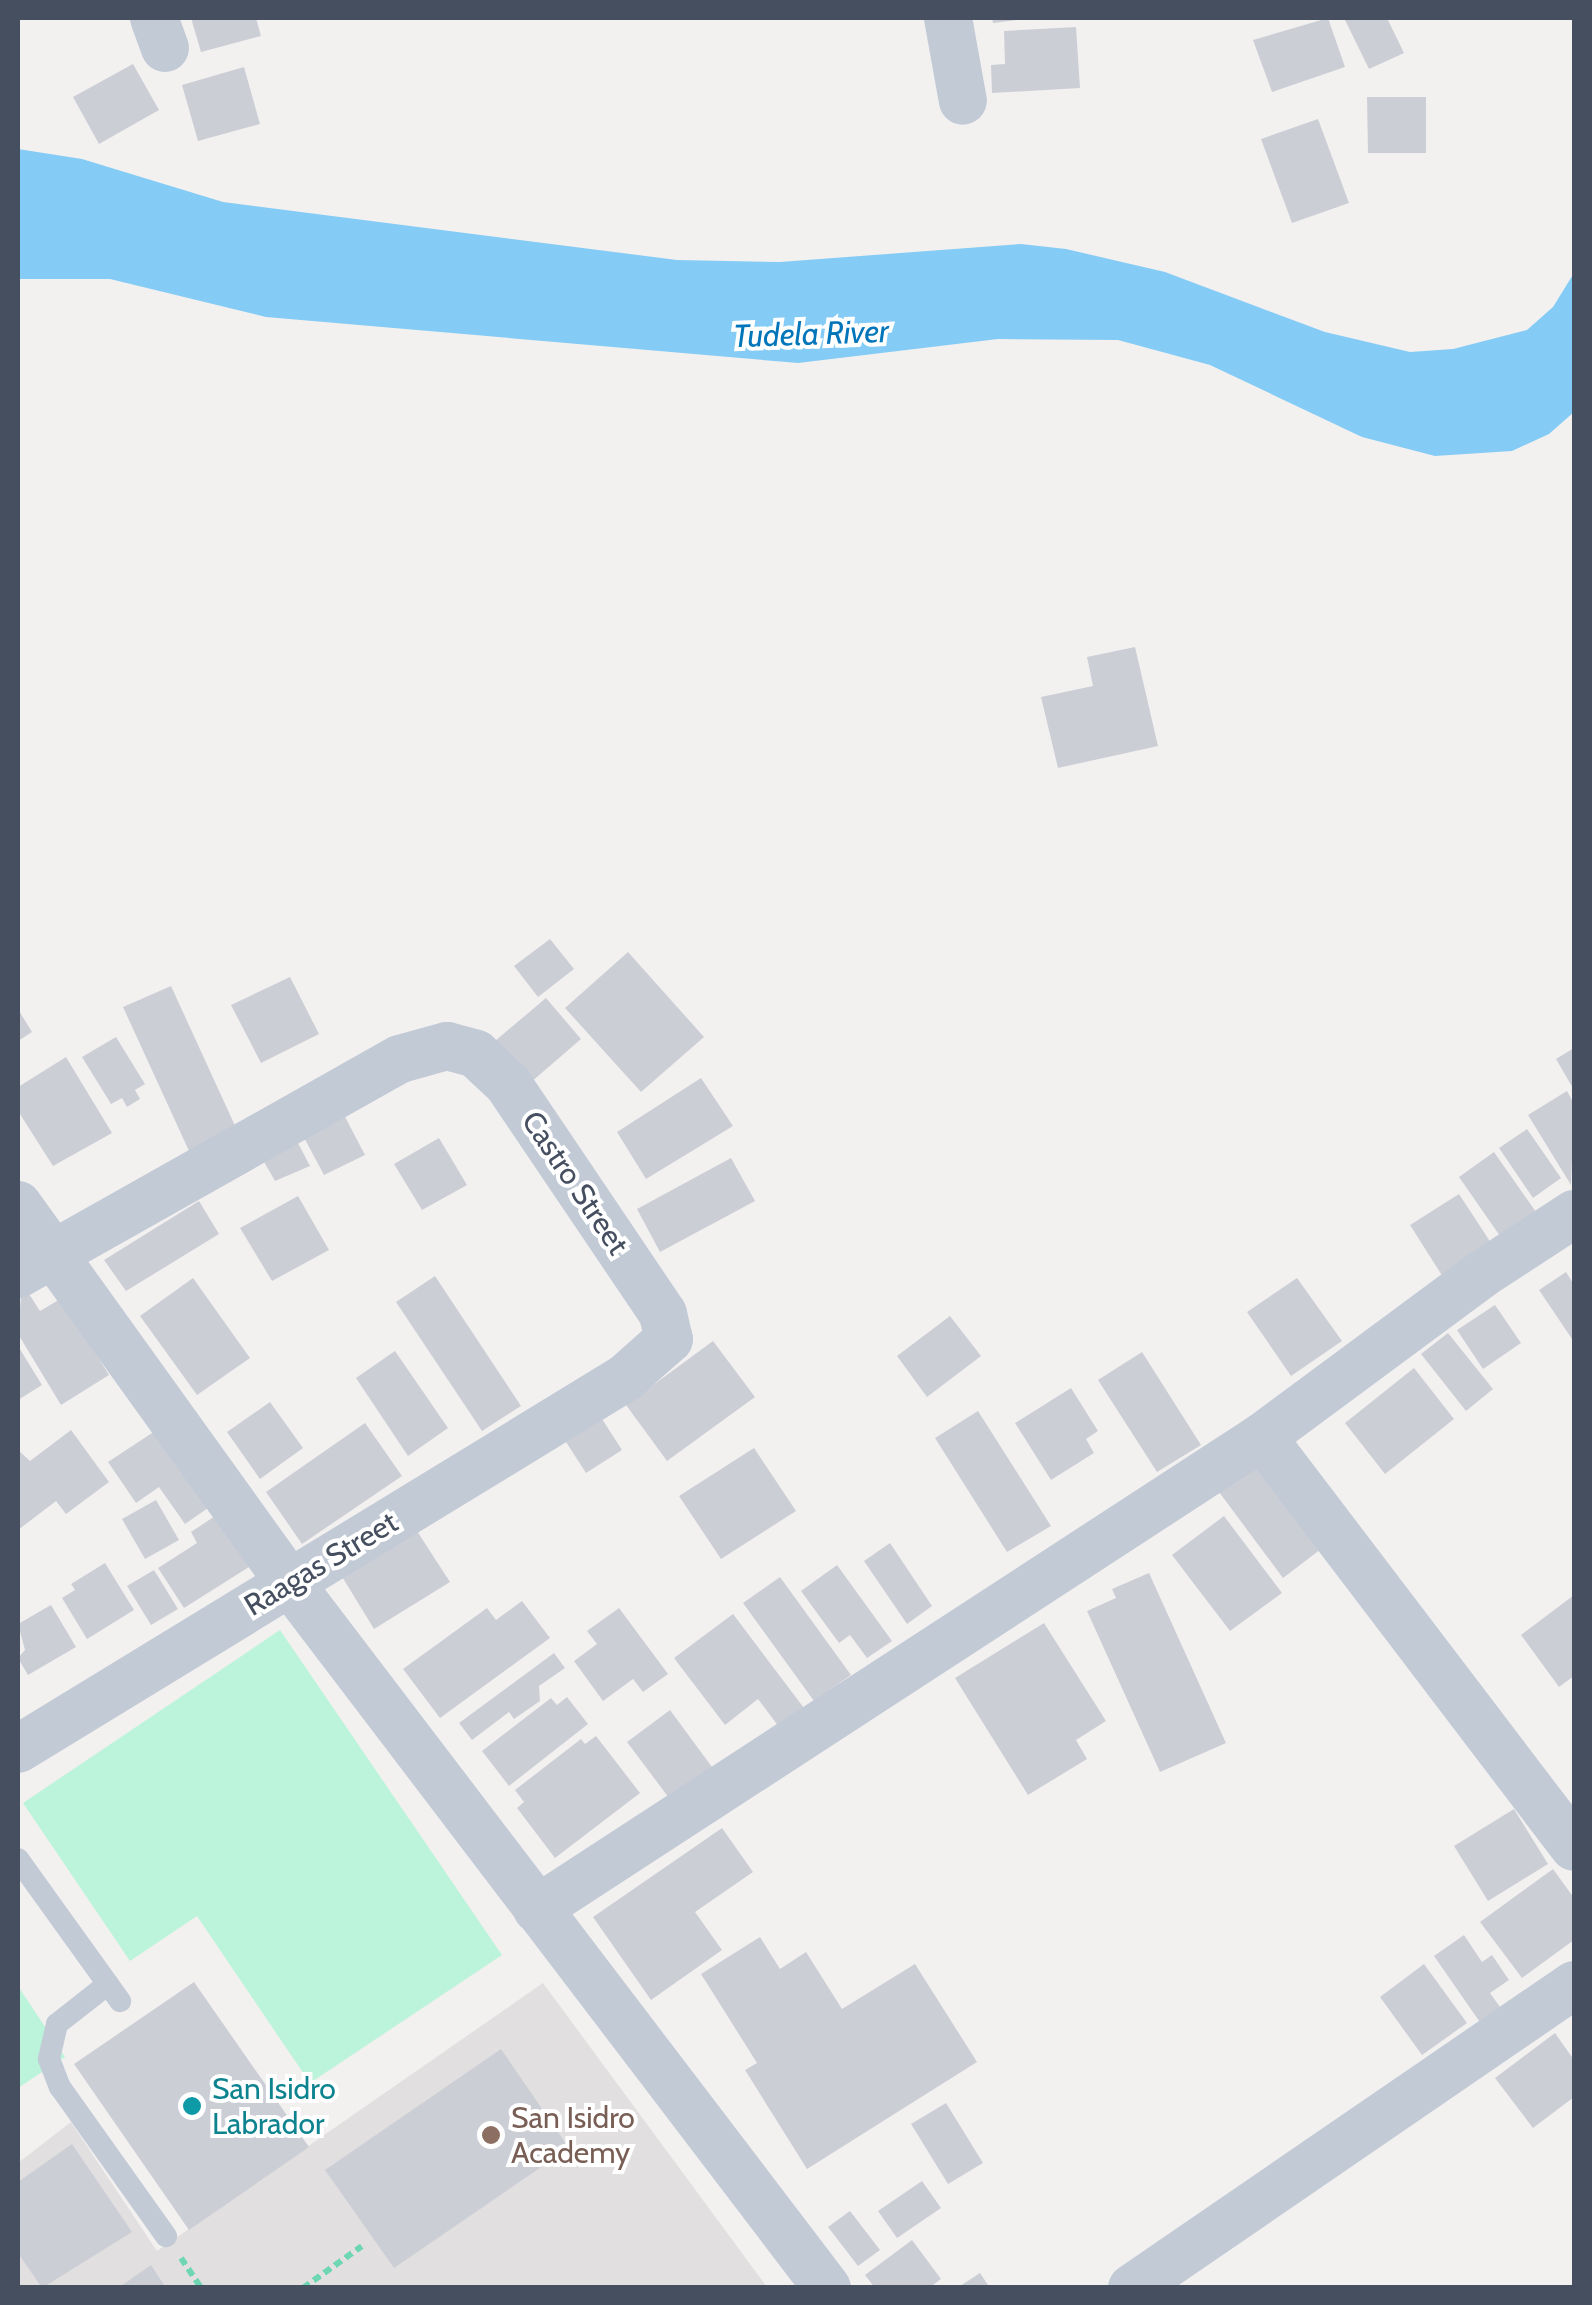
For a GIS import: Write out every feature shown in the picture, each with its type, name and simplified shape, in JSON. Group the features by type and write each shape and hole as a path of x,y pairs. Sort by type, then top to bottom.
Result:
{"street":[{"path":"948,18 963,101"},
{"name":"Castro Street","path":"36,1264 400,1059 434,1046 462,1049 508,1084 664,1314 669,1339 663,1350 625,1378"},
{"path":"18,1206 36,1264 290,1583 826,2288"},
{"path":"538,1909 1262,1437 1482,1274 1574,1214"},
{"name":"Raagas Street","path":"18,1749 625,1378"},
{"path":"1262,1437 1574,1847"},
{"path":"1132,2288 1574,1985"}],"lane":[{"path":"18,1858 114,1992 57,2024 49,2059 60,2087 166,2236"}],"path":[{"path":"303,2288 362,2246"}],"shaded area":[{"name":"San Isidro Academy","path":"543,1983 767,2287 22,2288 18,2281 18,2163 71,2122 157,2251"}],"green space":[{"path":"280,1630 502,1955 310,2083 197,1916 130,1961 23,1803"},
{"path":"18,1986 65,2057 18,2088"}],"water":[{"name":"Tudela River","path":"18,149 82,159 223,202 677,260 780,262 1021,244 1066,249 1165,272 1325,332 1410,352 1453,349 1527,330 1553,307 1574,273 1574,412 1549,434 1512,451 1435,456 1362,437 1210,365 1118,340 998,339 798,363 266,317 110,279 18,279"}],"building":[{"path":"191,18 256,18 261,36 201,52"},
{"path":"992,18 1017,18 1017,20 993,23"},
{"path":"1328,18 1345,67 1272,92 1253,40"},
{"path":"1344,18 1387,18 1404,53 1369,69"},
{"path":"1076,27 1080,88 992,93 991,65 1005,64 1004,31"},
{"path":"133,64 159,110 99,144 73,97"},
{"path":"244,67 260,124 198,141 182,85"},
{"path":"1367,97 1426,97 1426,153 1368,153"},
{"path":"1318,119 1349,203 1292,223 1261,139"},
{"path":"1135,647 1158,746 1058,768 1041,697 1093,686 1087,657"},
{"path":"550,939 574,969 538,997 514,966"},
{"path":"628,952 704,1037 641,1092 565,1008"},
{"path":"290,977 319,1034 261,1063 231,1005"},
{"path":"171,986 237,1130 189,1151 123,1007"},
{"path":"546,998 581,1039 530,1083 495,1041"},
{"path":"18,1009 32,1032 18,1041"},
{"path":"116,1037 145,1084 135,1090 140,1099 127,1107 122,1098 111,1104 82,1057"},
{"path":"1574,1048 1574,1090 1556,1059"},
{"path":"66,1057 112,1133 53,1166 18,1111 18,1087"},
{"path":"701,1078 733,1126 646,1179 617,1132"},
{"path":"1567,1091 1574,1104 1571,1185 1528,1115"},
{"path":"342,1111 365,1155 324,1175 301,1132"},
{"path":"1527,1129 1561,1178 1533,1198 1499,1148"},
{"path":"439,1138 467,1185 422,1210 394,1164"},
{"path":"298,1143 310,1166 275,1181 263,1160"},
{"path":"1494,1152 1536,1212 1500,1236 1459,1177"},
{"path":"731,1158 755,1201 660,1252 637,1209"},
{"path":"1459,1194 1493,1246 1443,1277 1410,1225"},
{"path":"298,1196 329,1250 272,1281 240,1228"},
{"path":"199,1201 219,1234 126,1291 104,1260"},
{"path":"1566,1272 1574,1285 1574,1342 1539,1290"},
{"path":"435,1276 521,1406 482,1431 396,1302"},
{"path":"193,1278 250,1358 197,1395 140,1316"},
{"path":"1297,1278 1342,1341 1291,1376 1247,1312"},
{"path":"22,1283 40,1311 62,1298 109,1375 61,1405 18,1334"},
{"path":"1495,1305 1521,1343 1483,1369 1457,1330"},
{"path":"950,1316 981,1356 927,1397 897,1356"},
{"path":"1448,1333 1493,1389 1466,1411 1421,1354"},
{"path":"713,1341 755,1397 667,1461 626,1405"},
{"path":"18,1346 42,1385 18,1400"},
{"path":"395,1351 448,1428 408,1456 356,1378"},
{"path":"1142,1352 1201,1445 1157,1472 1098,1380"},
{"path":"1414,1368 1454,1419 1385,1474 1345,1423"},
{"path":"1071,1388 1098,1431 1086,1439 1094,1453 1051,1480 1015,1423"},
{"path":"270,1402 303,1448 260,1479 227,1432"},
{"path":"978,1411 1051,1526 1007,1552 935,1438"},
{"path":"602,1419 622,1450 586,1473 566,1442"},
{"path":"365,1423 402,1476 302,1544 266,1492"},
{"path":"71,1430 109,1482 66,1514 56,1501 18,1530 18,1450 30,1461"},
{"path":"155,1431 208,1508 185,1524 159,1487 136,1503 108,1462"},
{"path":"754,1448 796,1511 721,1559 679,1496"},
{"path":"1257,1464 1321,1549 1283,1578 1219,1492"},
{"path":"156,1500 179,1540 145,1559 122,1519"},
{"path":"215,1516 249,1567 184,1608 158,1568 197,1543 191,1532"},
{"path":"1224,1516 1282,1593 1230,1631 1172,1555"},
{"path":"415,1528 450,1582 374,1629 341,1575"},
{"path":"890,1543 932,1606 907,1624 864,1561"},
{"path":"105,1563 134,1610 87,1639 62,1598 75,1590 71,1584"},
{"path":"837,1565 892,1641 867,1658 850,1635 839,1643 801,1591"},
{"path":"154,1570 178,1609 151,1625 127,1586"},
{"path":"1149,1573 1226,1743 1160,1772 1087,1611 1116,1598 1112,1589"},
{"path":"780,1577 851,1675 814,1701 743,1603"},
{"path":"1574,1595 1574,1676 1559,1687 1521,1635"},
{"path":"522,1601 550,1638 440,1718 403,1669 487,1608 496,1620"},
{"path":"51,1605 76,1647 28,1675 18,1658 25,1650 18,1624"},
{"path":"619,1608 668,1674 643,1692 633,1679 603,1701 574,1661 597,1644 587,1631"},
{"path":"733,1614 804,1708 779,1727 758,1699 725,1725 674,1658"},
{"path":"1044,1623 1106,1721 1076,1740 1087,1759 1028,1795 955,1678"},
{"path":"554,1653 565,1668 539,1686 540,1701 514,1719 509,1712 472,1740 459,1723"},
{"path":"567,1697 588,1724 509,1786 482,1751 551,1698 557,1705"},
{"path":"670,1710 712,1767 669,1798 627,1742"},
{"path":"596,1736 640,1793 555,1858 517,1808 524,1802 515,1790 581,1739 585,1744"},
{"path":"1514,1809 1548,1864 1488,1901 1454,1846"},
{"path":"722,1828 753,1872 695,1912 722,1950 651,2000 593,1917"},
{"path":"1553,1869 1574,1898 1574,1940 1522,1978 1480,1922"},
{"path":"1464,1935 1482,1962 1492,1955 1509,1980 1490,1993 1505,2014 1484,2028 1434,1956"},
{"path":"760,1937 780,1969 806,1952 842,2009 915,1964 977,2062 807,2169 745,2070 757,2063 701,1974"},
{"path":"1424,1964 1467,2023 1422,2055 1380,1997"},
{"name":"San Isidro Labrador","path":"194,1982 309,2147 189,2230 74,2064"},
{"path":"1555,2033 1574,2060 1574,2097 1533,2128 1495,2078"},
{"path":"501,2049 569,2148 394,2268 325,2170"},
{"path":"946,2103 983,2163 948,2184 911,2124"},
{"path":"72,2144 132,2232 42,2288 18,2253 18,2182"},
{"path":"922,2181 941,2208 897,2238 878,2211"},
{"path":"850,2211 880,2250 858,2266 828,2227"},
{"path":"912,2240 941,2279 929,2288 875,2288 865,2275"},
{"path":"151,2265 166,2288 118,2288"},
{"path":"980,2273 990,2288 957,2288"}],"place":[{"name":"San Isidro Labrador","path":"192,2106"},
{"name":"San Isidro Academy","path":"491,2135"}]}
